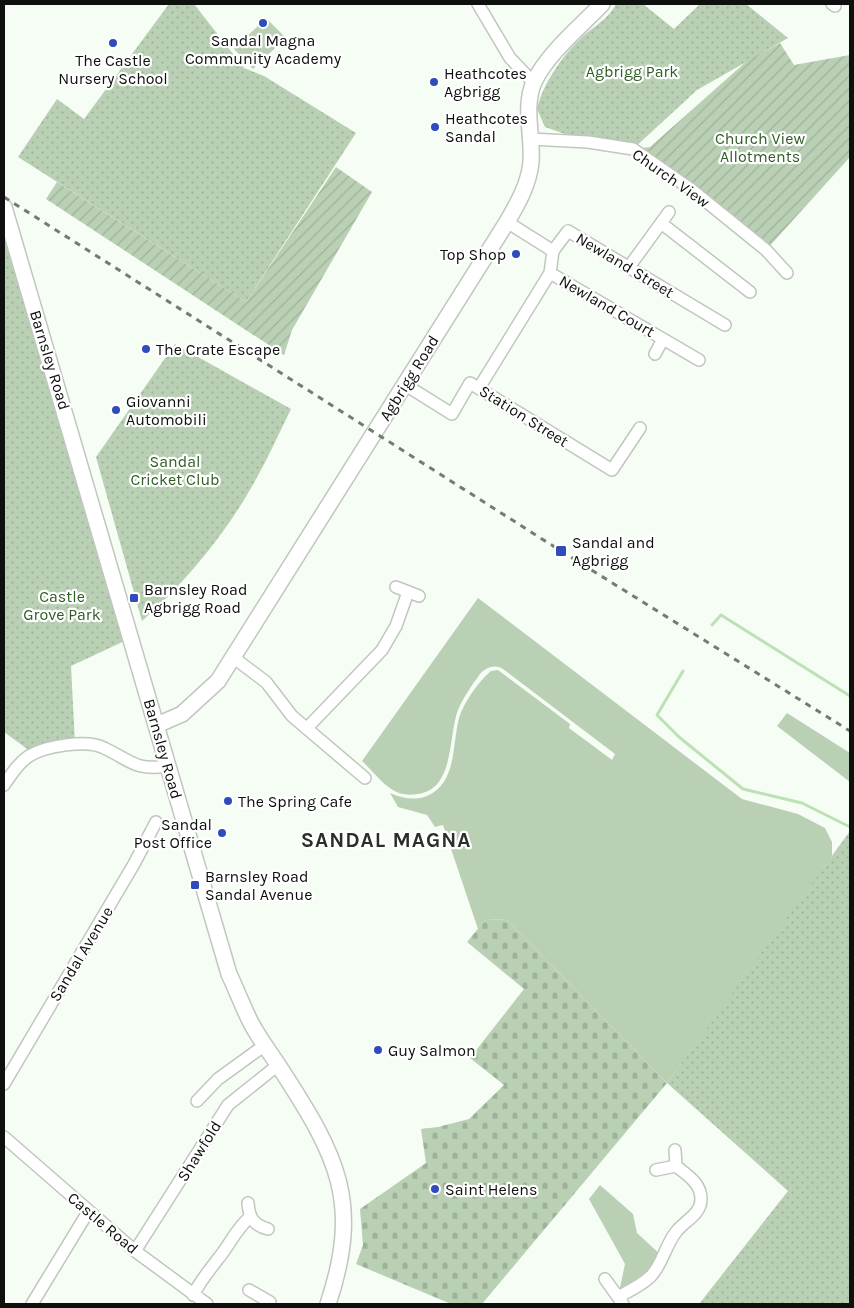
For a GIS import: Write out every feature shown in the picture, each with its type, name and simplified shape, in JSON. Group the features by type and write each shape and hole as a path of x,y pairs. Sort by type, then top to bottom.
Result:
{"main road":[{"name":"Agbrigg Road","path":"157,725 175,718 218,681 507,222 530,175 532,150 529,109 534,83 543,68 602,4"},
{"name":"Barnsley Road","path":"4,207 229,974 252,1024 318,1128 342,1191 345,1218 344,1245 328,1304"}],"street":[{"path":"478,4 510,58 534,83"},
{"name":"Church View","path":"530,139 588,142 633,149 692,190 766,250 787,273"},
{"path":"629,267 669,212"},
{"name":"Newland Street","path":"507,222 553,251 568,231 725,325"},
{"path":"661,223 750,292"},
{"path":"479,388 550,273 553,251"},
{"name":"Newland Court","path":"550,273 699,360"},
{"name":"Newland Court","path":"654,354 663,339"},
{"name":"Station Street","path":"404,384 452,414 470,383 612,470 640,428"},
{"path":"308,728 382,650 414,594 396,587"},
{"path":"234,658 266,682 284,707 365,778"},
{"path":"4,785 14,770 28,757 58,747 75,744 103,747 126,762 151,769 169,766"},
{"name":"Sandal Avenue","path":"4,1084 134,864 156,822"},
{"path":"197,1101 218,1079 265,1045"},
{"name":"Shawfold","path":"135,1251 228,1105 278,1065"},
{"name":"Castle Road","path":"4,1137 135,1251 207,1304"},
{"path":"675,1150 676,1166"},
{"path":"605,1279 620,1300 658,1269 676,1231 697,1212 701,1200 699,1188 692,1178 676,1166 656,1170"},
{"path":"248,1203 250,1217 255,1223 268,1229"},
{"path":"32,1304 88,1212"},
{"path":"193,1295 205,1274 221,1255 242,1224 250,1217"},
{"path":"249,1290 270,1302 269,1304"}],"green space":[{"path":"169,4 194,4 244,68 264,76 356,133 246,302 18,157 57,99 84,119"},
{"name":"Agbrigg Park","path":"616,4 643,4 674,29 700,4 746,4 788,38 697,90 633,149 588,142 545,127 537,109 549,79 561,61 583,36 606,18"},
{"path":"266,18 286,38 253,69 234,49"},
{"name":"Church View Allotments","path":"780,43 794,65 850,55 850,157 766,250 633,149 650,147 748,60"},
{"path":"336,167 372,192 292,330 284,355 46,199 57,182 246,302"},
{"name":"Castle Grove Park","path":"4,213 131,638 71,666 75,744 34,754 4,732"},
{"name":"Sandal Cricket Club","path":"175,344 291,409 260,472 232,519 190,573 142,621 96,457"},
{"path":"478,598 742,799 798,814 825,828 832,842 832,855 829,863 667,1083 507,920 486,919 478,929 443,825 435,827 427,815 398,807 390,793 408,798 422,798 437,790 444,782 452,762 461,712 472,693 491,671 498,670 570,724 569,728 612,760 615,754 503,669 494,667 488,668 480,674 462,701 455,721 444,772 430,790 416,794 394,791 362,761"},
{"path":"787,713 850,753 850,782 777,726"},
{"path":"850,831 850,1304 699,1304 788,1191 667,1083"},
{"path":"486,919 507,920 667,1083 482,1304 451,1304 356,1264 363,1245 360,1209 426,1163 421,1129 438,1127 469,1119 504,1085 470,1058 524,989 467,942"},
{"path":"600,1185 633,1214 637,1233 663,1257 658,1269 618,1297 625,1264 589,1199"}],"waterway":[{"path":"712,625 721,615 850,696"},
{"path":"683,671 657,715 679,737 743,789 802,803 850,827"}],"railway":[{"path":"4,197 561,551 850,731"}],"place":[{"name":"Sandal Magna Community Academy","path":"263,23"},
{"name":"The Castle Nursery School","path":"113,43"},
{"name":"Heathcotes Agbrigg","path":"434,82"},
{"name":"Heathcotes Sandal","path":"435,127"},
{"name":"Top Shop","path":"516,254"},
{"name":"The Crate Escape","path":"146,349"},
{"name":"Giovanni Automobili","path":"116,410"},
{"name":"Sandal and Agbrigg","path":"561,551"},
{"name":"Barnsley Road Agbrigg Road","path":"134,598"},
{"name":"The Spring Cafe","path":"228,801"},
{"name":"Sandal Post Office","path":"222,833"},
{"name":"Barnsley Road Sandal Avenue","path":"195,885"},
{"name":"Guy Salmon","path":"378,1050"},
{"name":"Saint Helens","path":"435,1189"}],"district":[{"name":"SANDAL MAGNA","path":"386,840"}]}
